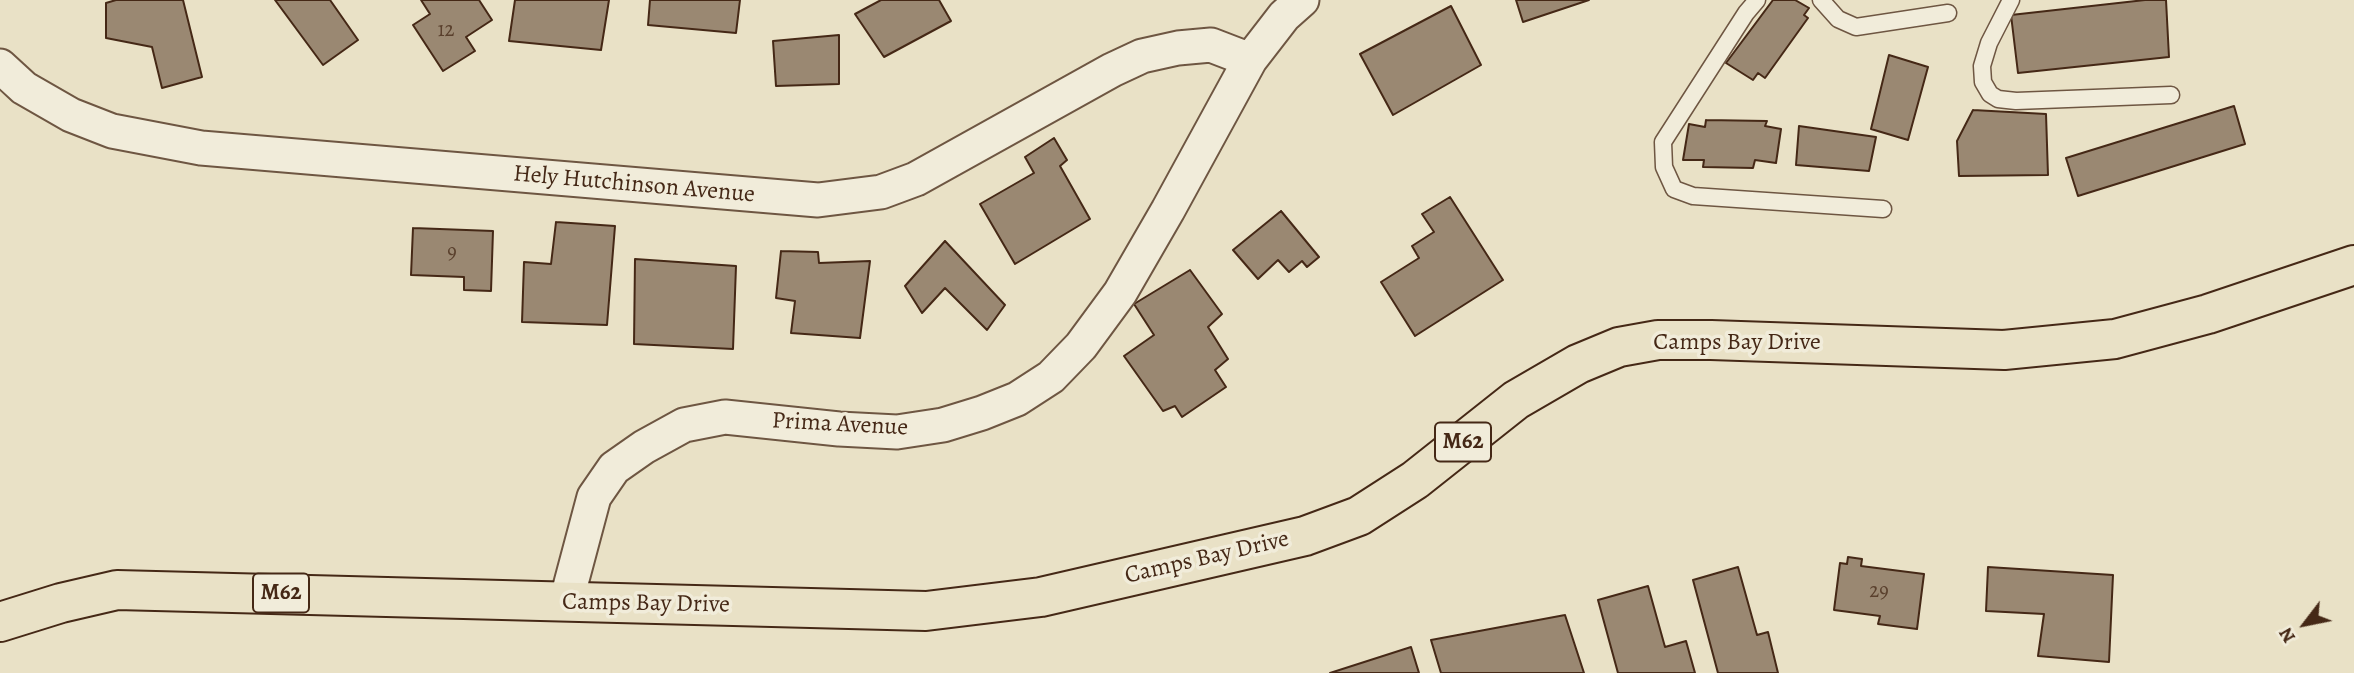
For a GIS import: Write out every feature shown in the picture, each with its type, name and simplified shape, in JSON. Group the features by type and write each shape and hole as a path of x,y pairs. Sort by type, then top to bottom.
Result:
{"main road":[{"name":"Camps Bay Drive","path":"0,622 61,603 117,590 926,611 1041,597 1305,536 1359,516 1415,480 1516,400 1578,363 1619,347 1658,340 1711,340 2004,350 2115,339 2208,314 2354,265"}],"street":[{"name":"Prima Avenue","path":"566,602 594,497 614,468 644,447 684,425 725,417 897,432 943,425 982,413 1017,399 1051,377 1081,346 1120,293 1250,61 1284,16 1301,0"},
{"name":"Hely Hutchinson Avenue","path":"0,66 24,88 71,115 112,131 201,149 818,200 881,192 916,179 1142,56 1178,48 1211,45 1250,61"}],"lane":[{"path":"1757,0 1663,142 1664,167 1674,189 1693,196 1883,209"},
{"path":"1821,0 1838,19 1856,27 1948,13"},
{"path":"2011,0 1989,43 1982,66 1983,82 1990,94 1997,99 2016,101 2171,96"}],"building":[{"path":"116,0 183,0 202,77 162,88 152,47 106,38 106,3"},
{"path":"275,0 330,0 358,40 323,65"},
{"path":"421,0 479,0 492,20 466,37 475,51 443,71 413,25 430,14"},
{"path":"515,0 609,0 601,50 509,41"},
{"path":"650,0 740,0 736,33 648,25"},
{"path":"881,0 939,0 951,21 884,57 855,14"},
{"path":"1516,0 1589,0 1523,22"},
{"path":"1773,0 1795,0 1809,8 1804,15 1808,18 1765,78 1758,73 1753,80 1726,63"},
{"path":"2166,0 2169,57 2018,73 2011,15"},
{"path":"1451,6 1481,65 1393,115 1360,54"},
{"path":"839,35 839,84 776,86 773,41"},
{"path":"1889,55 1928,67 1908,140 1871,129"},
{"path":"2234,106 2245,144 2078,196 2066,158"},
{"path":"1973,110 2046,114 2048,175 1959,176 1957,141"},
{"path":"1706,120 1767,121 1765,126 1781,129 1776,163 1755,160 1753,168 1703,167 1704,160 1683,160 1689,124 1705,127"},
{"path":"1799,126 1876,137 1869,171 1796,165"},
{"path":"1054,138 1067,160 1060,166 1090,219 1015,264 980,204 1034,173 1025,157"},
{"path":"1450,197 1503,280 1415,336 1381,282 1419,258 1412,246 1434,232 1422,214"},
{"path":"1281,211 1319,257 1307,267 1302,261 1289,272 1278,260 1258,279 1233,250"},
{"path":"556,222 615,226 607,325 522,322 524,262 551,264"},
{"path":"413,228 493,231 491,291 464,290 464,277 411,275"},
{"path":"945,241 1005,305 987,330 945,288 922,313 905,286"},
{"path":"781,251 818,252 819,263 870,261 860,338 791,333 795,301 776,298"},
{"path":"635,259 736,266 733,349 634,344"},
{"path":"1190,270 1222,314 1208,327 1228,359 1215,370 1226,387 1182,417 1175,406 1163,411 1124,356 1154,335 1134,304"},
{"path":"1848,557 1862,559 1861,566 1924,574 1917,629 1878,624 1880,616 1834,610 1840,563 1847,564"},
{"path":"1738,567 1757,635 1768,632 1778,673 1718,673 1693,580"},
{"path":"1988,567 2113,575 2109,662 2038,656 2044,614 1986,611"},
{"path":"1648,586 1665,647 1686,641 1695,673 1618,673 1598,600"},
{"path":"1565,615 1584,673 1441,673 1431,640"},
{"path":"1411,647 1419,673 1330,673"}]}
